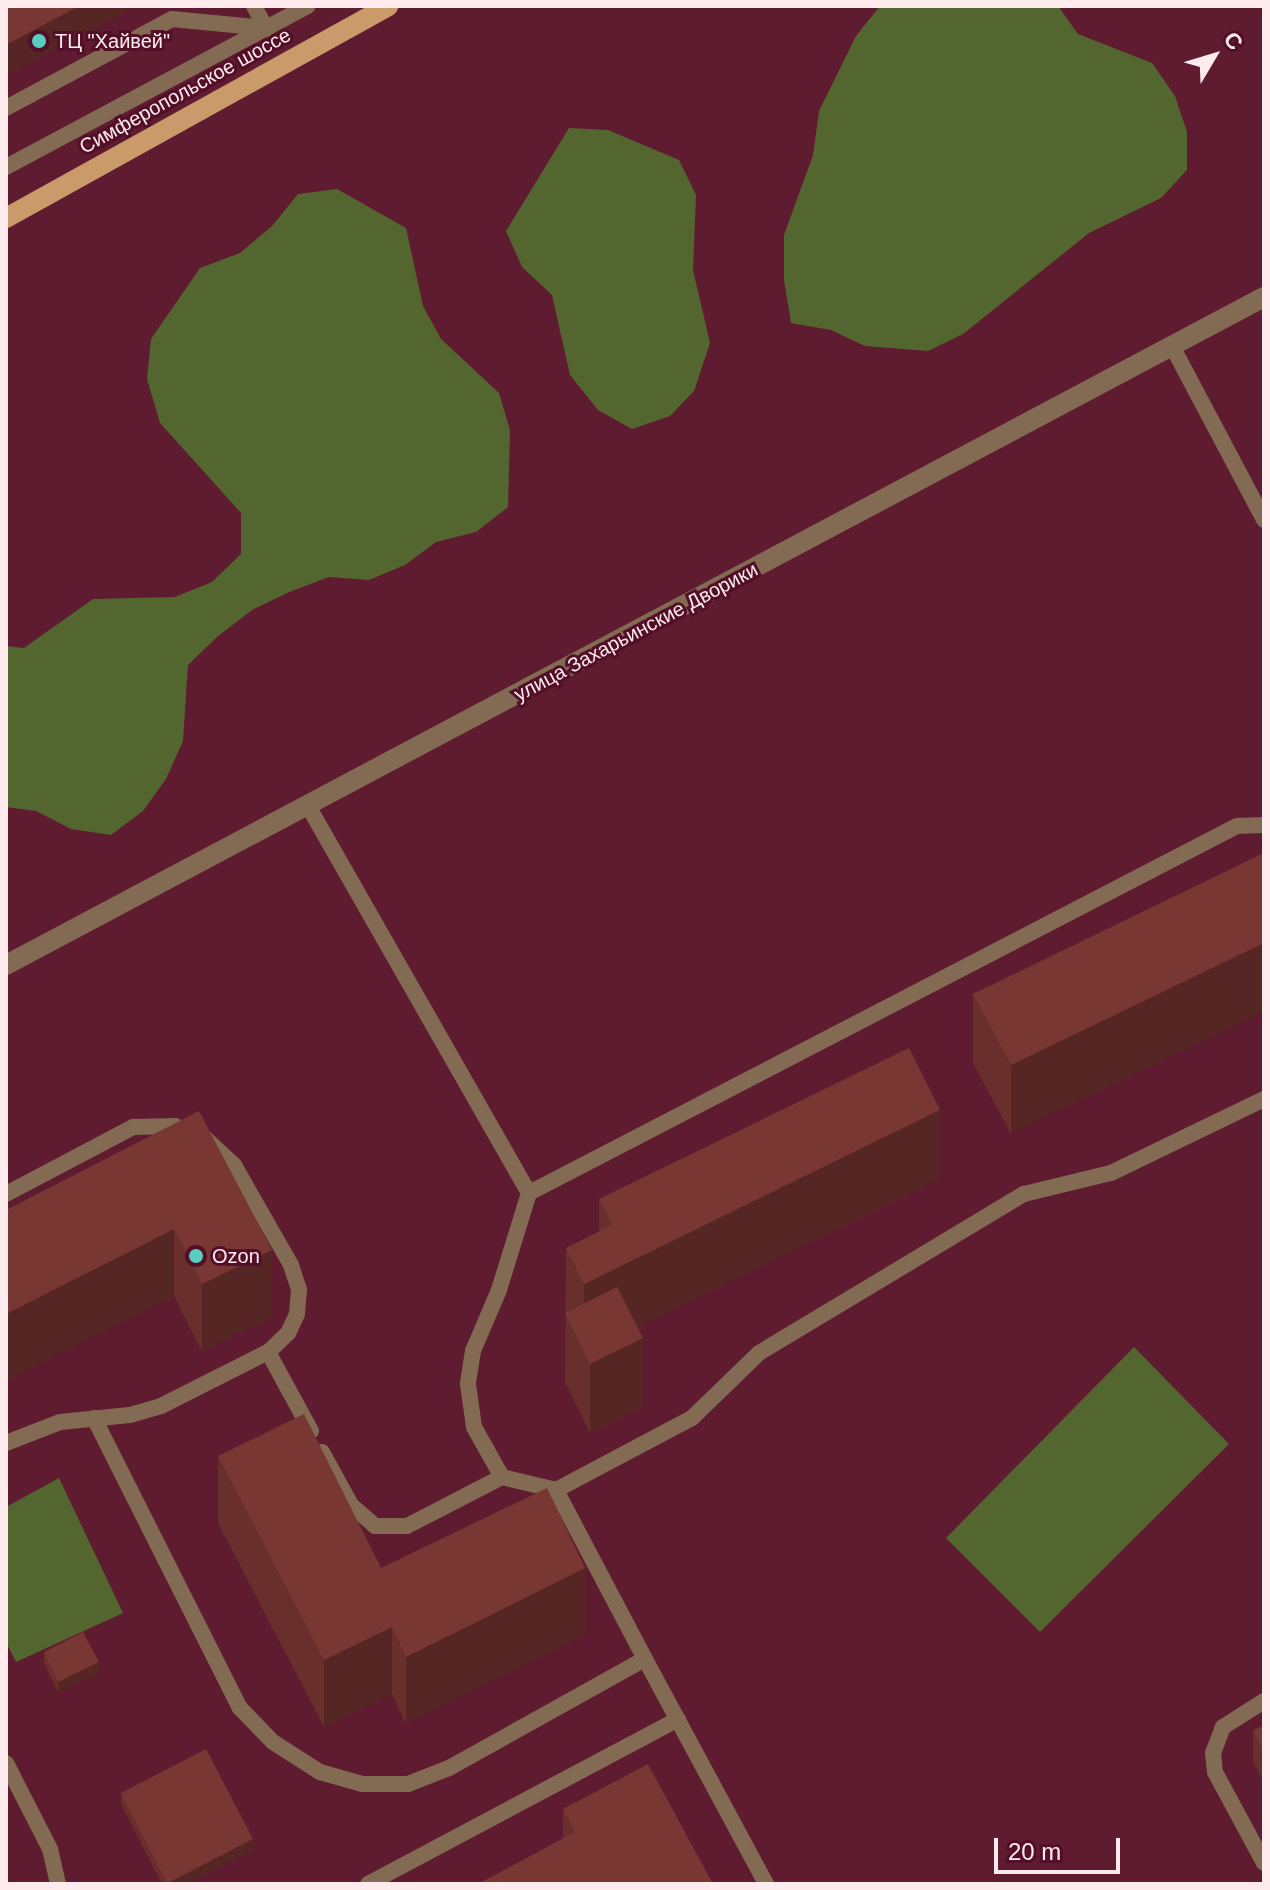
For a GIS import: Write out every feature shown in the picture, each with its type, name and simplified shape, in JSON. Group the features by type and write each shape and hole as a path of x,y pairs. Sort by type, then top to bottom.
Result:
{"main road":[{"name":"Симферопольское шоссе","path":"6,218 388,6"}],"street":[{"name":"улица Захарьинские Дворики","path":"6,965 1264,297"}],"lane":[{"path":"254,6 266,29"},
{"path":"6,167 308,6"},
{"path":"6,108 172,19 266,29"},
{"path":"1172,346 1264,520"},
{"path":"307,804 529,1193"},
{"path":"502,1477 474,1427 468,1384 473,1351 499,1290 529,1193 1237,826 1264,825"},
{"path":"268,1352 351,1505 375,1526 407,1526 502,1477 556,1490 692,1418 759,1353 1024,1194 1111,1173 1264,1099"},
{"path":"6,1194 133,1127 175,1126 206,1139 234,1165 291,1265 299,1290 297,1314 288,1333 268,1352 161,1406 130,1415 60,1422 6,1443"},
{"path":"94,1418 240,1708 273,1742 320,1772 362,1784 408,1784 449,1768 645,1659"},
{"path":"556,1490 766,1884"},
{"path":"1264,1701 1223,1727 1213,1753 1215,1772 1264,1863"},
{"path":"368,1884 678,1719"},
{"path":"6,1763 50,1849 58,1884"}],"green space":[{"path":"880,6 1058,6 1078,34 1152,63 1175,96 1187,132 1187,170 1161,198 1089,233 963,334 928,351 865,346 831,330 791,323 784,280 784,235 813,155 819,111 856,36"},
{"path":"569,128 608,130 679,160 696,195 693,270 710,343 694,391 670,416 632,429 598,410 570,375 552,295 522,267 506,231"},
{"path":"337,189 406,228 423,306 441,339 499,393 510,430 508,507 476,532 436,542 405,565 369,580 329,577 289,592 252,610 217,637 188,665 183,741 166,779 143,811 111,835 71,829 36,811 6,807 6,646 24,648 93,599 175,597 212,582 241,554 241,513 160,423 147,379 151,339 200,268 240,253 272,226 298,194"},
{"path":"1134,1347 1229,1444 1040,1632 946,1538"},
{"path":"59,1478 123,1613 16,1662 6,1642 6,1507"}],"building":[{"path":"6,6 79,6 6,45"},
{"path":"1264,853 1264,943 1011,1065 973,994"},
{"path":"909,1048 940,1110 584,1284 566,1248 612,1225 599,1199"},
{"path":"199,1111 272,1250 202,1284 174,1229 6,1314 6,1210"},
{"path":"617,1287 643,1338 590,1364 565,1313"},
{"path":"304,1414 381,1568 547,1488 585,1568 406,1657 392,1627 324,1660 218,1456"},
{"path":"83,1632 99,1662 58,1682 44,1652"},
{"path":"1264,1725 1264,1751 1253,1731"},
{"path":"206,1749 253,1839 167,1883 121,1793"},
{"path":"648,1764 713,1884 478,1884 575,1832 563,1809"}],"place":[{"name":"ТЦ \"Хайвей\"","path":"39,41"},
{"name":"Ozon","path":"196,1256"}]}
